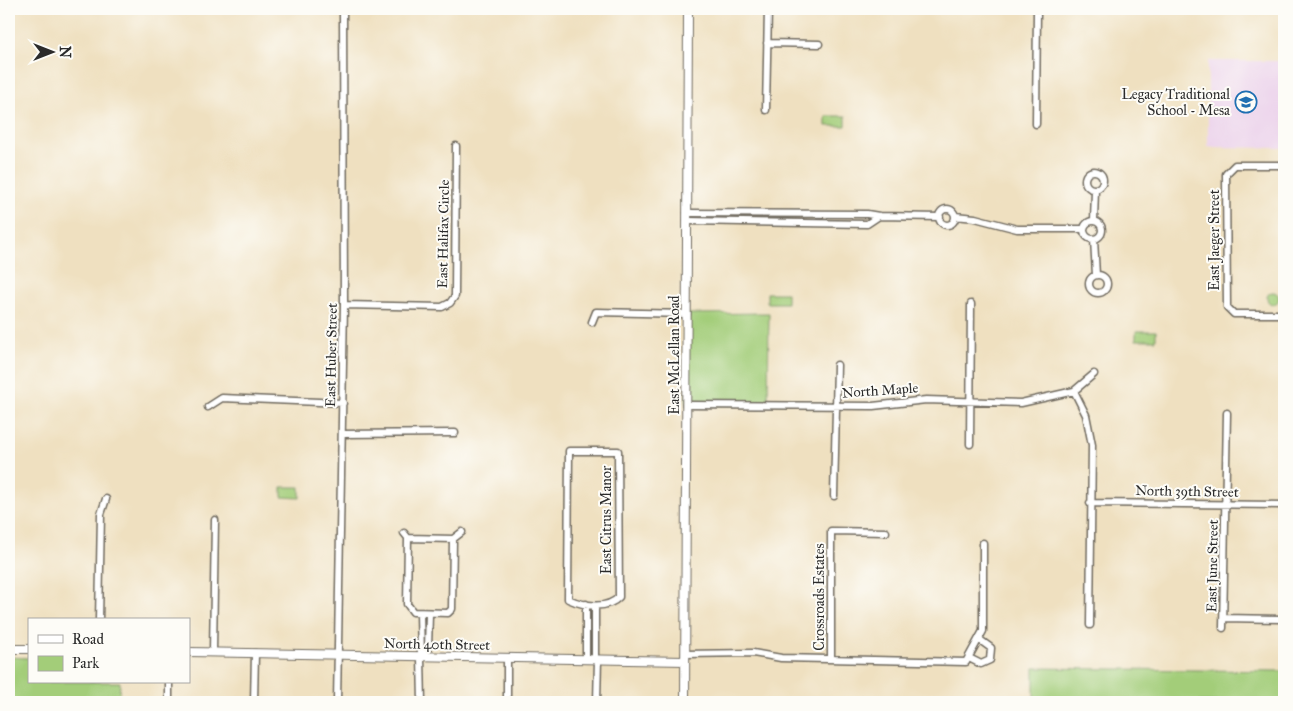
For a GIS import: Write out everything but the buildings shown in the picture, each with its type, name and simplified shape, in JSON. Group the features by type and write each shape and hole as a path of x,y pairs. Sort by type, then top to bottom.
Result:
{"street":[{"name":"East Huber Street","path":"337,702 344,305 343,9"},
{"name":"East McLellan Road","path":"685,702 688,9"},
{"path":"766,110 768,9"},
{"path":"1036,124 1037,9"},
{"path":"767,43 819,44"},
{"name":"East Halifax Circle","path":"344,305 442,307 450,303 455,296 456,146"},
{"name":"East Jaeger Street","path":"1284,167 1279,165 1235,165 1226,174 1226,302 1230,311 1234,314 1284,314"},
{"path":"1094,220 1095,190"},
{"path":"947,209 953,211 955,216 953,222 947,224 942,222 940,217 942,212 947,209"},
{"path":"708,213 708,221"},
{"path":"687,217 708,213 867,214 879,216 940,217"},
{"path":"721,213 721,221"},
{"path":"746,222 747,213"},
{"path":"834,214 834,224"},
{"path":"687,217 708,221 867,224 879,216"},
{"path":"955,216 983,220 1017,229 1084,229"},
{"path":"1084,229 1087,223 1094,220"},
{"path":"1084,229 1088,238 1100,237 1103,229 1101,224 1094,220"},
{"path":"1094,239 1096,275"},
{"path":"970,444 971,304"},
{"path":"592,322 596,312 687,314"},
{"path":"834,496 837,364"},
{"path":"1090,625 1092,445 1086,415 1074,391 1094,374"},
{"name":"North Maple","path":"686,405 873,406 926,400 1021,402 1074,391"},
{"path":"208,407 222,398 343,403"},
{"name":"East June Street","path":"1223,628 1227,413"},
{"path":"342,434 456,433"},
{"name":"East Citrus Manor","path":"569,451 618,451 620,596 614,602 595,606 586,604 568,599 569,451"},
{"path":"98,618 100,514 106,499"},
{"name":"North 39th Street","path":"1090,503 1284,505"},
{"path":"213,652 215,520"},
{"name":"Crossroads Estates","path":"832,658 831,530 886,532"},
{"path":"453,539 453,605 448,613 420,613 408,608 406,599 406,536 453,539 462,532"},
{"path":"969,658 983,631 984,543"},
{"path":"586,604 586,659"},
{"path":"595,606 597,702"},
{"path":"420,613 422,702"},
{"path":"422,657 428,648 429,614"},
{"path":"1224,618 1284,619"},
{"path":"420,628 429,628"},
{"name":"Crossroads Estates","path":"685,658 753,652 781,658 966,662 969,658 981,664 990,660 991,648 980,640"},
{"path":"9,649 28,649"},
{"name":"North 40th Street","path":"190,652 586,659 685,658"},
{"path":"254,702 256,653"},
{"path":"507,702 508,658"},
{"path":"169,684 169,702"}],"shaded area":[{"name":"Legacy Traditional School - Mesa","path":"1208,61 1284,61 1284,148 1208,147"}],"green space":[{"path":"826,116 846,116 846,126 826,126"},
{"path":"1271,292 1275,292 1279,298 1275,304 1271,304 1267,300 1267,296"},
{"path":"767,293 787,293 787,303 767,303"},
{"path":"769,313 768,405 686,405 687,314"},
{"path":"1136,331 1156,331 1156,340 1136,340"},
{"path":"282,487 300,487 300,498 282,497"},
{"path":"9,657 28,658 28,684 120,684 119,702 9,702"},
{"path":"1034,668 1284,671 1284,702 1034,702"}],"place":[{"name":"Legacy Traditional School - Mesa","path":"1246,102"}]}
